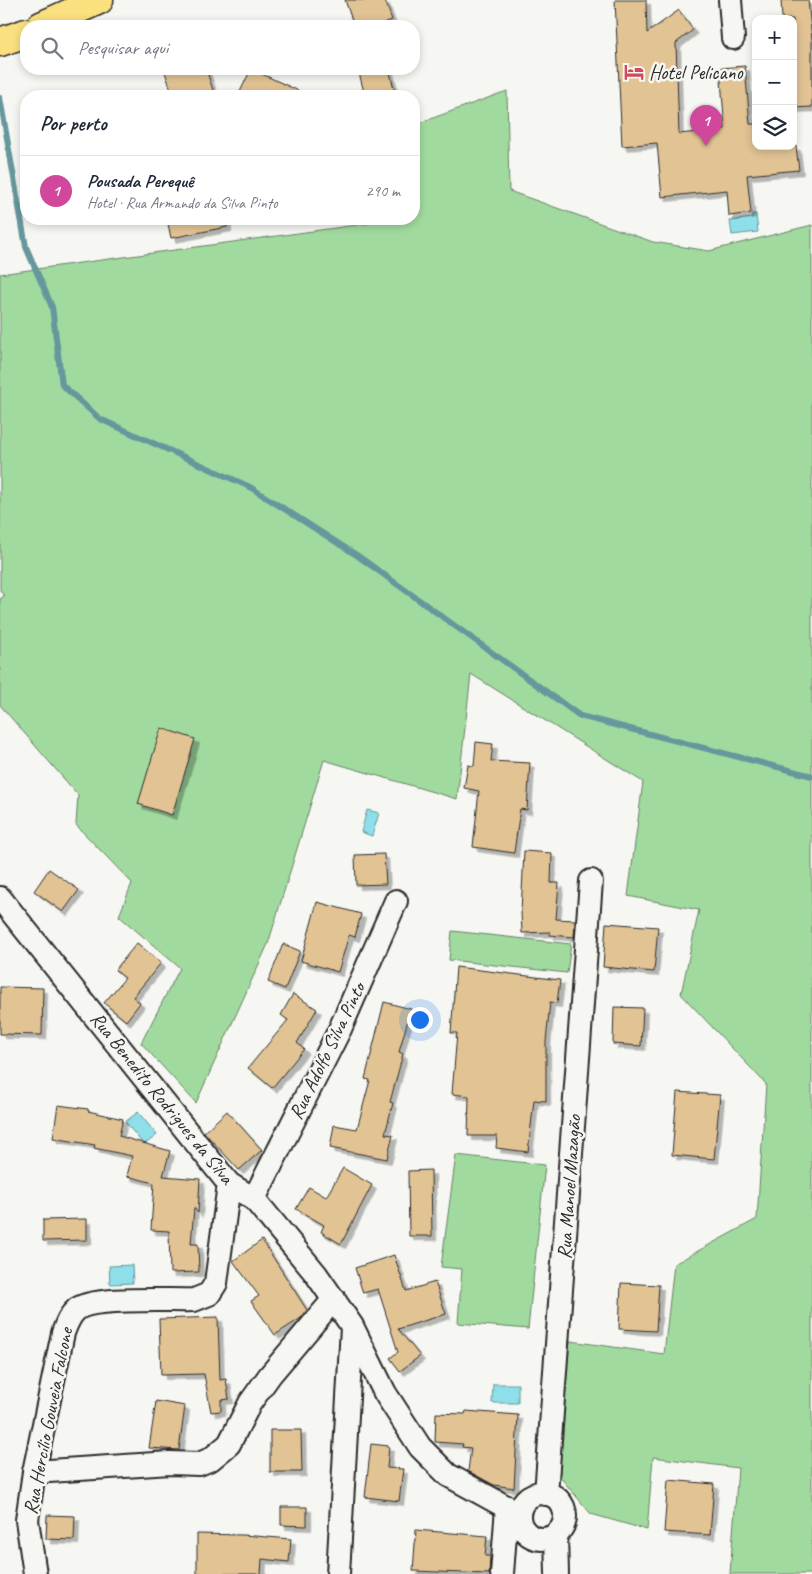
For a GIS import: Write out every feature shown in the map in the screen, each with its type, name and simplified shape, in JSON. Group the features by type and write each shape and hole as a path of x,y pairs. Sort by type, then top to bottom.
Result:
{"main road":[{"path":"54,20 99,0"},
{"path":"0,42 20,34"}],"street":[{"path":"730,0 733,38"},
{"name":"Rua Manoel Mazagão","path":"546,1494 591,881"},
{"name":"Rua Benedito Rodrigues da Silva","path":"0,898 230,1184 254,1199 334,1300 352,1326 385,1393 420,1447 448,1475 513,1510"},
{"name":"Rua Adolfo Silva Pinto","path":"254,1199 340,1029 396,901"},
{"name":"Rua Hercílio Gouveia Falcone","path":"36,1574 27,1520 34,1472 63,1334 69,1318 75,1310 92,1302 194,1300 209,1294 216,1283 230,1184"},
{"path":"34,1472 170,1462 199,1464 211,1459 229,1444 250,1403 265,1382 334,1300"},
{"path":"338,1574 352,1326"},
{"path":"502,1574 513,1510 531,1495 546,1494 553,1496 563,1507 564,1522 556,1534 544,1539 531,1536 522,1526 513,1510"},
{"path":"556,1534 557,1574"}],"green space":[{"path":"507,91 509,191 653,242 709,251 812,225 812,1574 730,1574 738,1468 653,1457 647,1530 591,1514 555,1471 570,1341 664,1354 674,1264 757,1219 766,1084 681,994 699,910 628,896 643,782 471,674 457,799 324,760 268,944 196,1103 141,1043 180,968 119,916 132,883 76,825 78,795 0,705 0,599 4,596 0,590 0,274 356,225 420,225 420,123"},
{"path":"452,931 571,944 567,973 449,960"},
{"path":"456,1155 545,1165 528,1329 458,1323 462,1269 441,1267"}],"water":[{"path":"752,214 756,214 758,232 732,235 730,221 752,218"},
{"path":"367,810 379,813 372,836 361,832"},
{"path":"138,1112 157,1135 144,1145 125,1122"},
{"path":"132,1265 133,1283 110,1284 109,1266"},
{"path":"493,1384 518,1384 518,1403 492,1403"}],"building":[{"path":"345,0 385,0 392,20 352,20"},
{"path":"615,0 646,0 647,33 679,10 693,30 676,43 679,134 725,129 720,68 745,66 750,124 752,124 752,150 796,150 799,170 747,175 751,213 729,216 727,190 662,197 657,143 622,146"},
{"path":"781,0 808,0 812,40 812,107 797,108 797,15 782,15"},
{"path":"166,75 208,75 213,90 171,90"},
{"path":"248,75 264,75 297,90 241,90"},
{"path":"360,75 391,75 394,90 363,90"},
{"path":"168,225 227,225 227,227 171,238"},
{"path":"161,728 195,739 172,815 138,804"},
{"path":"476,742 493,744 491,761 530,763 527,810 520,809 514,853 473,847 479,791 464,788 468,765 474,766"},
{"path":"524,851 552,853 551,883 559,883 556,919 575,920 574,937 550,935 550,932 522,933 521,912"},
{"path":"384,854 386,884 356,885 355,855"},
{"path":"49,869 79,890 63,912 34,891"},
{"path":"317,902 361,914 355,937 349,935 338,972 301,961"},
{"path":"606,923 658,927 654,972 603,967"},
{"path":"137,943 161,963 133,997 140,1003 126,1021 104,1003 125,978 115,970"},
{"path":"283,944 300,951 285,989 268,982"},
{"path":"456,967 560,980 557,1003 550,1002 546,1042 546,1101 534,1100 528,1152 496,1148 497,1136 468,1136 469,1096 452,1094 457,1033 451,1033"},
{"path":"0,987 43,988 42,1035 0,1034"},
{"path":"293,994 317,1009 297,1043 304,1049 272,1088 248,1068 288,1020 281,1015"},
{"path":"384,1002 411,1009 399,1052 403,1054 390,1102 393,1103 385,1134 393,1135 387,1159 330,1148 334,1125 357,1129 370,1080 365,1079"},
{"path":"614,1007 643,1008 641,1046 613,1044"},
{"path":"677,1092 720,1095 714,1159 672,1155"},
{"path":"58,1105 88,1109 88,1111 123,1119 119,1136 170,1151 163,1176 200,1179 198,1213 194,1208 191,1244 198,1244 199,1272 170,1273 169,1231 151,1230 154,1183 127,1176 132,1156 94,1148 95,1145 53,1138"},
{"path":"227,1111 262,1150 239,1170 204,1132"},
{"path":"343,1168 372,1185 341,1244 321,1232 324,1225 296,1209 309,1187 326,1197"},
{"path":"431,1170 432,1236 409,1236 408,1171"},
{"path":"87,1219 87,1240 43,1241 43,1220"},
{"path":"262,1240 307,1310 301,1318 275,1335 251,1301 259,1296 233,1261"},
{"path":"394,1255 406,1291 435,1282 446,1314 398,1329 420,1356 400,1371 390,1358 398,1352 378,1289 363,1293 355,1268"},
{"path":"621,1283 659,1285 656,1331 619,1329"},
{"path":"218,1317 220,1380 226,1379 229,1399 221,1400 221,1411 211,1412 204,1374 161,1375 159,1319"},
{"path":"156,1401 185,1406 179,1450 149,1448"},
{"path":"466,1411 518,1415 514,1488 494,1485 468,1471 471,1448 462,1447 463,1444 435,1442 436,1413 465,1414"},
{"path":"270,1430 301,1430 302,1472 270,1472"},
{"path":"371,1444 389,1446 387,1468 403,1469 399,1501 365,1497"},
{"path":"668,1480 714,1484 710,1535 664,1532"},
{"path":"281,1507 307,1507 307,1526 281,1525"},
{"path":"47,1515 75,1516 74,1540 46,1539"},
{"path":"416,1530 487,1536 485,1556 490,1556 489,1574 413,1571"},
{"path":"197,1534 291,1539 289,1562 262,1559 261,1574 197,1574"}],"waterway":[{"path":"0,98 20,213"},
{"path":"22,225 26,247 52,307 62,385 100,419 250,487 358,556 580,716 812,776"}],"place":[{"name":"Hotel Pelicano","path":"634,72"},
{"name":"Pousada Perequê","path":"706,146"}]}
